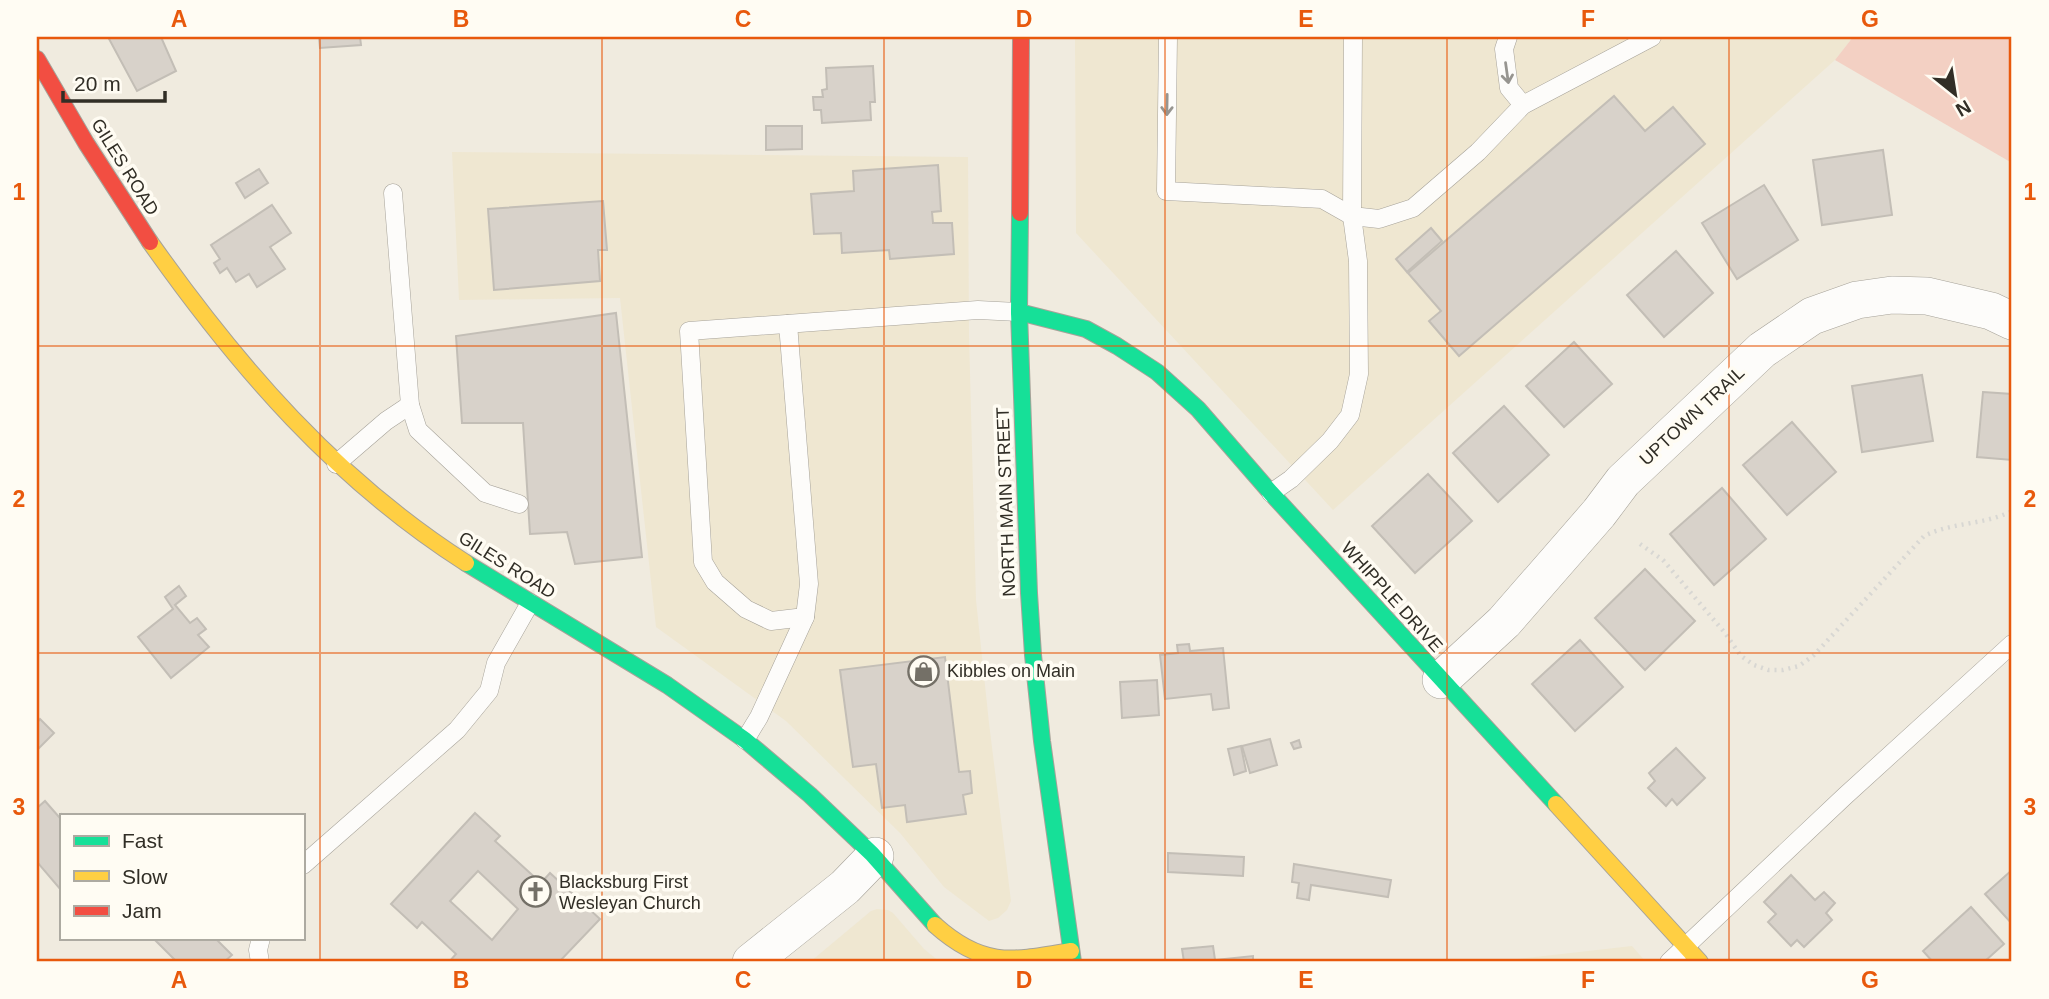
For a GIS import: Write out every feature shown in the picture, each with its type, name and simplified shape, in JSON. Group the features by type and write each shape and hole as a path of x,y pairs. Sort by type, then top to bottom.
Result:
{"street":[{"name":"NORTH MAIN STREET","path":"1021,37 1019,312 1025,520 1033,655 1042,741 1072,957"},
{"name":"GILES ROAD","path":"37,59 96,160 169,270 216,333 262,387 336,464 420,532 468,565 697,704 746,740 875,856 942,930 963,947 978,954 1005,959 1072,957"},
{"name":"UPTOWN TRAIL","path":"1441,680 1504,622 1599,513 1623,481 1762,350 1812,316 1857,300 1915,295 1991,311 2012,321"},
{"name":"WHIPPLE DRIVE","path":"1019,312 1086,329 1157,372 1198,409 1271,493 1700,962"},
{"path":"751,962 845,887 875,856"}],"lane":[{"path":"1168,37 1166,191 1322,200 1352,216 1380,219 1413,208 1478,152 1523,106 1653,37"},
{"path":"1271,493 1291,479 1330,441 1350,415 1359,374 1358,261 1352,216 1353,37"},
{"path":"1507,37 1504,49 1509,88 1523,106"},
{"path":"393,193 410,405 418,430 485,493 519,504"},
{"path":"805,617 771,621 746,609 715,582 703,562 689,331 978,310 1019,312"},
{"path":"746,740 805,617 809,584 788,324"},
{"path":"336,464 386,421 410,405"},
{"path":"304,863 457,730 489,691 496,663 530,603"},
{"path":"1669,962 2012,644"},
{"path":"260,940 258,950 260,962"}],"path":[{"path":"1640,544 1663,560 1741,656 1768,670 1783,670 1799,666 1814,655 1924,536 1940,528 2000,517 2012,511"}],"shaded area":[{"path":"1075,37 1853,37 1835,60 1333,510 1076,233"},
{"path":"1853,37 2012,37 2012,163 1835,60"},
{"path":"452,152 968,157 969,335 976,600 1011,901 1007,910 998,918 989,921 944,887 900,833 786,721 656,627 620,298 459,300"},
{"path":"877,909 893,913 924,949 940,962 810,962 871,911"},
{"path":"1632,946 1646,962 1492,962"}],"building":[{"path":"108,37 161,37 176,71 137,91"},
{"path":"319,37 360,37 361,45 320,48"},
{"path":"873,66 875,102 870,102 871,120 822,123 821,110 814,110 813,97 823,97 822,90 827,89 826,68"},
{"path":"1614,96 1645,131 1673,107 1705,144 1459,356 1429,321 1441,311 1408,273"},
{"path":"766,126 802,126 802,149 766,150"},
{"path":"1883,150 1892,215 1822,225 1813,160"},
{"path":"938,165 941,211 932,212 933,223 952,223 954,254 890,259 889,250 842,253 841,233 814,234 811,194 854,191 853,171"},
{"path":"259,169 268,183 245,198 236,183"},
{"path":"1764,185 1798,240 1737,279 1702,223"},
{"path":"603,201 607,250 598,250 600,281 494,290 488,209"},
{"path":"272,205 291,233 270,247 285,269 257,287 249,274 236,282 227,268 220,273 214,263 220,259 211,245"},
{"path":"1431,228 1442,241 1407,272 1396,259"},
{"path":"1676,251 1713,293 1664,337 1627,295"},
{"path":"616,313 642,557 575,564 567,532 530,534 523,423 462,423 456,336"},
{"path":"1574,342 1612,384 1564,427 1526,386"},
{"path":"1922,375 1933,441 1862,452 1852,386"},
{"path":"1983,392 2012,394 2012,460 1977,457"},
{"path":"1504,406 1549,455 1498,502 1453,453"},
{"path":"1792,422 1836,472 1787,515 1743,465"},
{"path":"1428,474 1472,521 1415,573 1372,526"},
{"path":"1722,488 1766,539 1714,585 1670,534"},
{"path":"1645,569 1695,621 1645,670 1595,618"},
{"path":"179,586 186,596 175,605 190,623 197,618 206,629 198,635 209,647 171,678 138,637 173,609 165,597"},
{"path":"1580,640 1623,687 1575,731 1532,684"},
{"path":"1189,644 1190,651 1223,648 1229,708 1213,710 1211,694 1165,699 1160,655 1178,653 1177,645"},
{"path":"945,657 959,772 970,771 972,793 963,795 966,814 907,822 905,805 882,808 876,764 853,767 840,670"},
{"path":"1157,680 1159,715 1122,718 1120,682"},
{"path":"40,719 54,733 37,750 37,723"},
{"path":"1270,739 1277,765 1250,773 1242,746"},
{"path":"1299,740 1301,747 1294,749 1291,743"},
{"path":"1241,746 1246,771 1234,775 1228,749"},
{"path":"1676,748 1705,778 1677,805 1672,799 1666,806 1648,788 1655,781 1649,773"},
{"path":"45,801 60,816 60,889 37,862 37,808"},
{"name":"Blacksburg First Wesleyan Church","path":"475,813 500,836 495,841 541,883 550,873 600,919 559,962 449,962 456,954 422,922 417,928 391,904","holes":["478,871 518,909 492,940 450,901"]},
{"path":"1168,853 1244,857 1243,876 1168,872"},
{"path":"1294,864 1391,880 1388,897 1311,885 1309,900 1297,898 1299,883 1292,882"},
{"path":"2012,870 2012,924 1985,894"},
{"path":"1791,875 1815,900 1824,892 1835,903 1826,913 1832,920 1804,947 1797,940 1791,946 1768,922 1776,914 1764,902"},
{"path":"1971,907 2004,944 1984,962 1933,962 1923,951"},
{"path":"217,940 232,955 224,962 177,962 156,941"},
{"path":"1213,946 1215,960 1253,956 1253,962 1184,962 1182,949"}],"traffic: fast":[{"path":"1020,213 1019,312 1033,655 1042,741 1073,962"},
{"path":"1019,312 1086,329 1157,372 1198,409 1271,493 1556,804"},
{"path":"466,563 667,685 745,740 810,795 872,854 935,925"}],"traffic: slow":[{"path":"150,242 219,334 292,418 374,495 466,563"},
{"path":"1556,804 1700,962"},
{"path":"935,925 968,949 999,958 1015,959 1071,951"}],"traffic: jam":[{"path":"1020,213 1021,37"},
{"path":"37,59 86,143 150,242"}],"place":[{"name":"Kibbles on Main","path":"924,671"},
{"name":"Blacksburg First Wesleyan Church","path":"536,892"}]}
